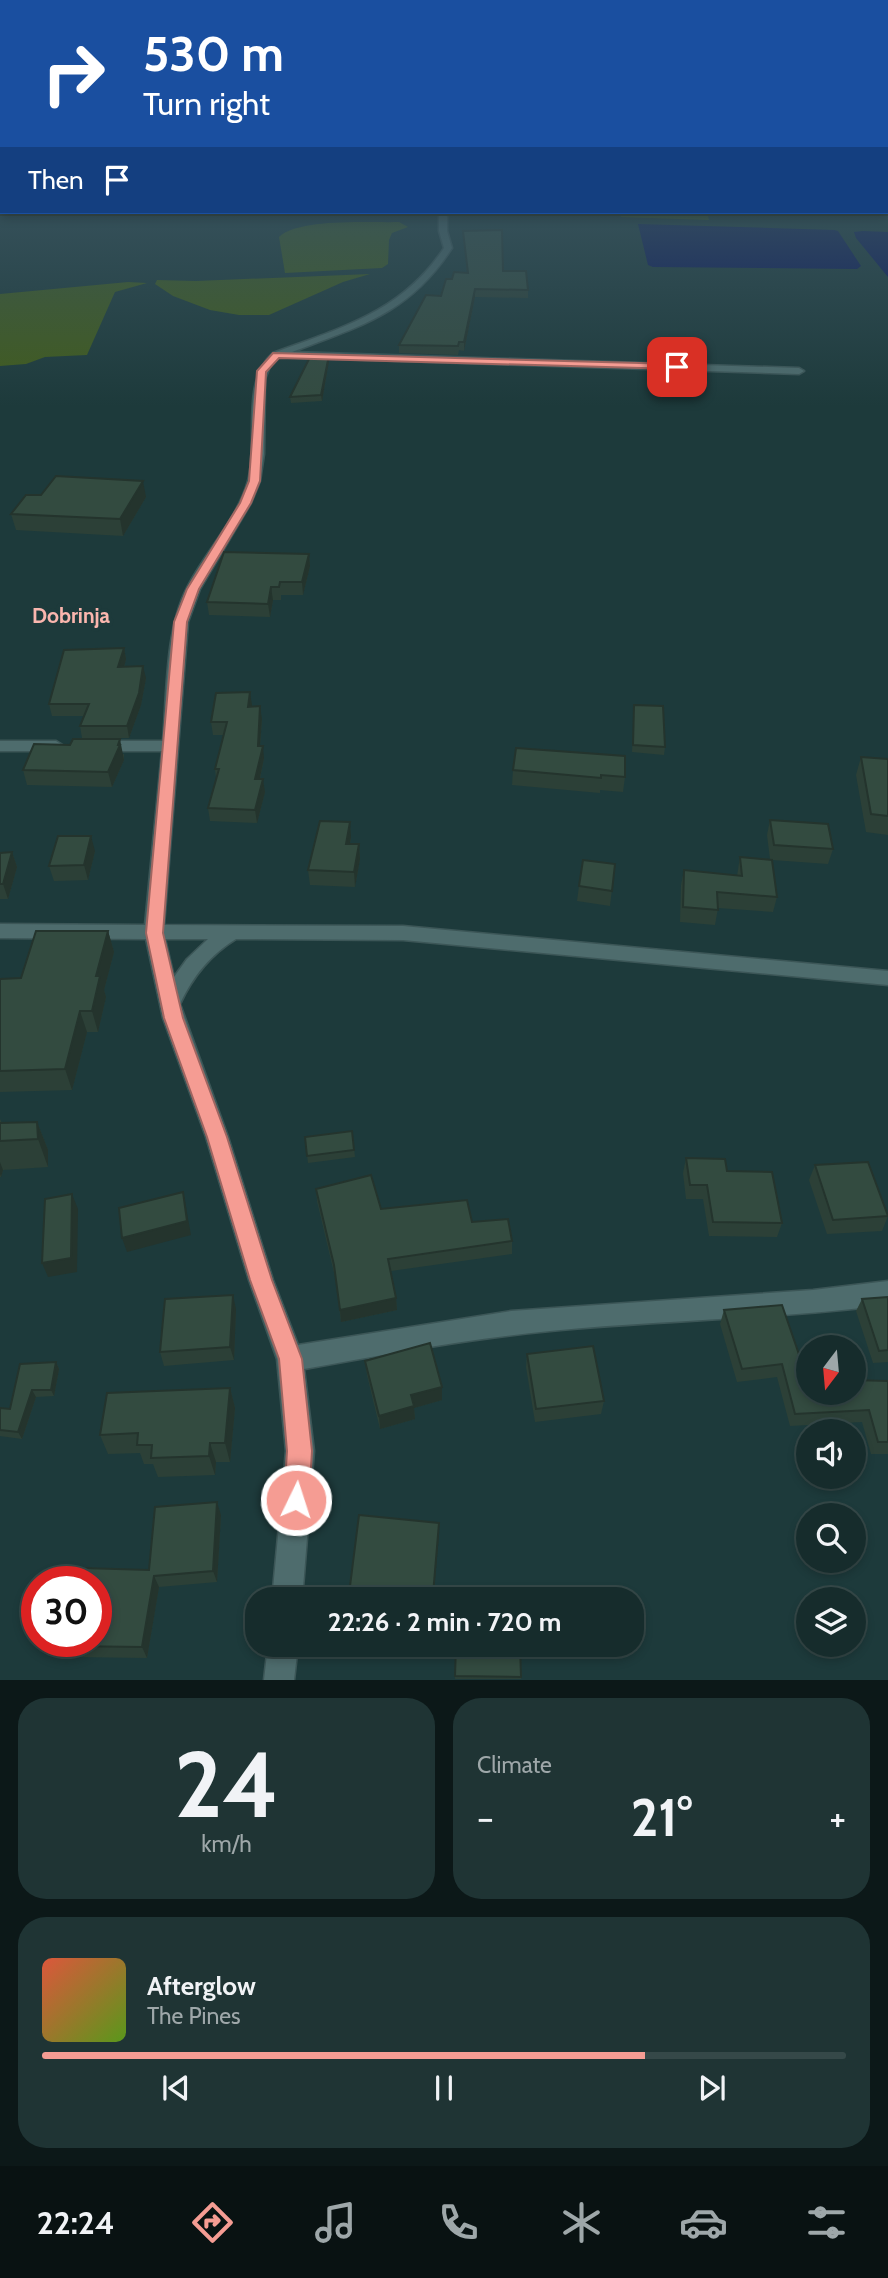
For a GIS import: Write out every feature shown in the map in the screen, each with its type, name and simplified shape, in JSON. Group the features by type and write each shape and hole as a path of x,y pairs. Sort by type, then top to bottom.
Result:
{"street":[{"path":"289,1587 300,1451 290,1359 261,1280 217,1137 170,1004 154,933 181,622 193,589 245,503 254,481 262,371 276,355 370,320 399,302 433,271 447,249"},
{"path":"276,355 799,371"},
{"path":"0,746 171,746"},
{"path":"0,931 403,933 888,978"},
{"path":"170,1004 182,978 211,944 232,933"},
{"path":"290,1359 460,1328 584,1316 819,1303 888,1293"},
{"path":"279,1679 282,1657"}],"green space":[{"path":"281,249 389,249 388,264 382,268 285,273"},
{"path":"370,274 343,282 269,315 239,315 210,310 173,296 155,284 157,280"},
{"path":"128,282 147,283 115,292 87,355 45,357 26,364 0,366 0,294"}],"shaded area":[{"path":"644,249 850,249 861,266 857,269 648,265"},
{"path":"865,249 888,249 888,277"}],"building":[{"path":"465,249 502,249 503,271 526,271 528,290 475,289 464,342 459,342 458,346 399,345 426,295 441,296 446,279 452,279 454,272 468,273"},
{"path":"311,355 329,355 321,395 290,397"},
{"path":"56,476 143,481 120,519 11,514 26,495 41,495"},
{"path":"224,552 309,554 302,582 280,582 279,587 271,587 268,604 207,602"},
{"path":"124,648 118,667 143,666 139,693 127,726 80,726 89,704 49,704 64,650"},
{"path":"250,692 248,707 260,706 258,746 263,746 255,779 263,779 255,810 208,808 219,769 215,769 227,722 211,722 216,693"},
{"path":"634,705 663,706 665,747 633,745"},
{"path":"73,739 120,739 108,772 23,770 34,744 70,745"},
{"path":"516,748 625,756 625,777 601,775 601,778 513,770"},
{"path":"861,757 888,759 888,816 871,814"},
{"path":"770,820 828,824 833,849 774,845"},
{"path":"320,821 350,822 346,844 359,844 354,872 308,870"},
{"path":"58,836 91,836 84,865 49,866"},
{"path":"12,852 3,884 0,884 0,853"},
{"path":"740,857 772,860 777,897 717,892 718,910 683,907 684,870 742,876"},
{"path":"583,860 615,864 612,891 579,886"},
{"path":"36,931 108,931 96,976 100,976 92,1011 80,1011 65,1069 0,1071 0,979 21,978"},
{"path":"37,1122 38,1139 0,1141 0,1123"},
{"path":"352,1131 354,1150 307,1156 305,1137"},
{"path":"686,1158 725,1159 727,1171 772,1172 782,1223 713,1222 707,1185 690,1185"},
{"path":"868,1162 888,1216 833,1220 815,1165"},
{"path":"371,1175 381,1209 467,1200 472,1222 508,1219 512,1241 388,1259 396,1298 340,1310 334,1265 316,1189"},
{"path":"183,1192 187,1221 122,1238 119,1208"},
{"path":"72,1194 71,1258 42,1263 45,1199"},
{"path":"233,1295 230,1347 160,1352 165,1299"},
{"path":"888,1297 888,1350 879,1351 862,1299"},
{"path":"782,1305 796,1346 796,1405 866,1405 866,1380 888,1381 888,1442 878,1442 869,1410 795,1414 782,1364 742,1369 724,1310"},
{"path":"430,1343 442,1387 411,1395 414,1406 379,1416 365,1361"},
{"path":"593,1346 604,1401 536,1409 527,1354"},
{"path":"56,1362 51,1390 32,1390 18,1432 0,1430 0,1408 10,1409 20,1364"},
{"path":"230,1388 225,1443 210,1443 209,1456 151,1458 152,1445 137,1445 138,1433 100,1435 107,1393"},
{"path":"217,1502 213,1571 154,1576 142,1647 112,1647 112,1569 149,1570 155,1507"},
{"path":"359,1515 439,1523 434,1587 350,1586"},
{"path":"456,1657 520,1657 521,1677 455,1676"}],"district":[{"name":"Dobrinja","path":"71,615"}],"route":[{"path":"296,1500 300,1451 290,1359 261,1280 217,1137 173,1018 154,933 181,622 193,589 245,503 254,481 262,371 276,355 677,367"}]}
